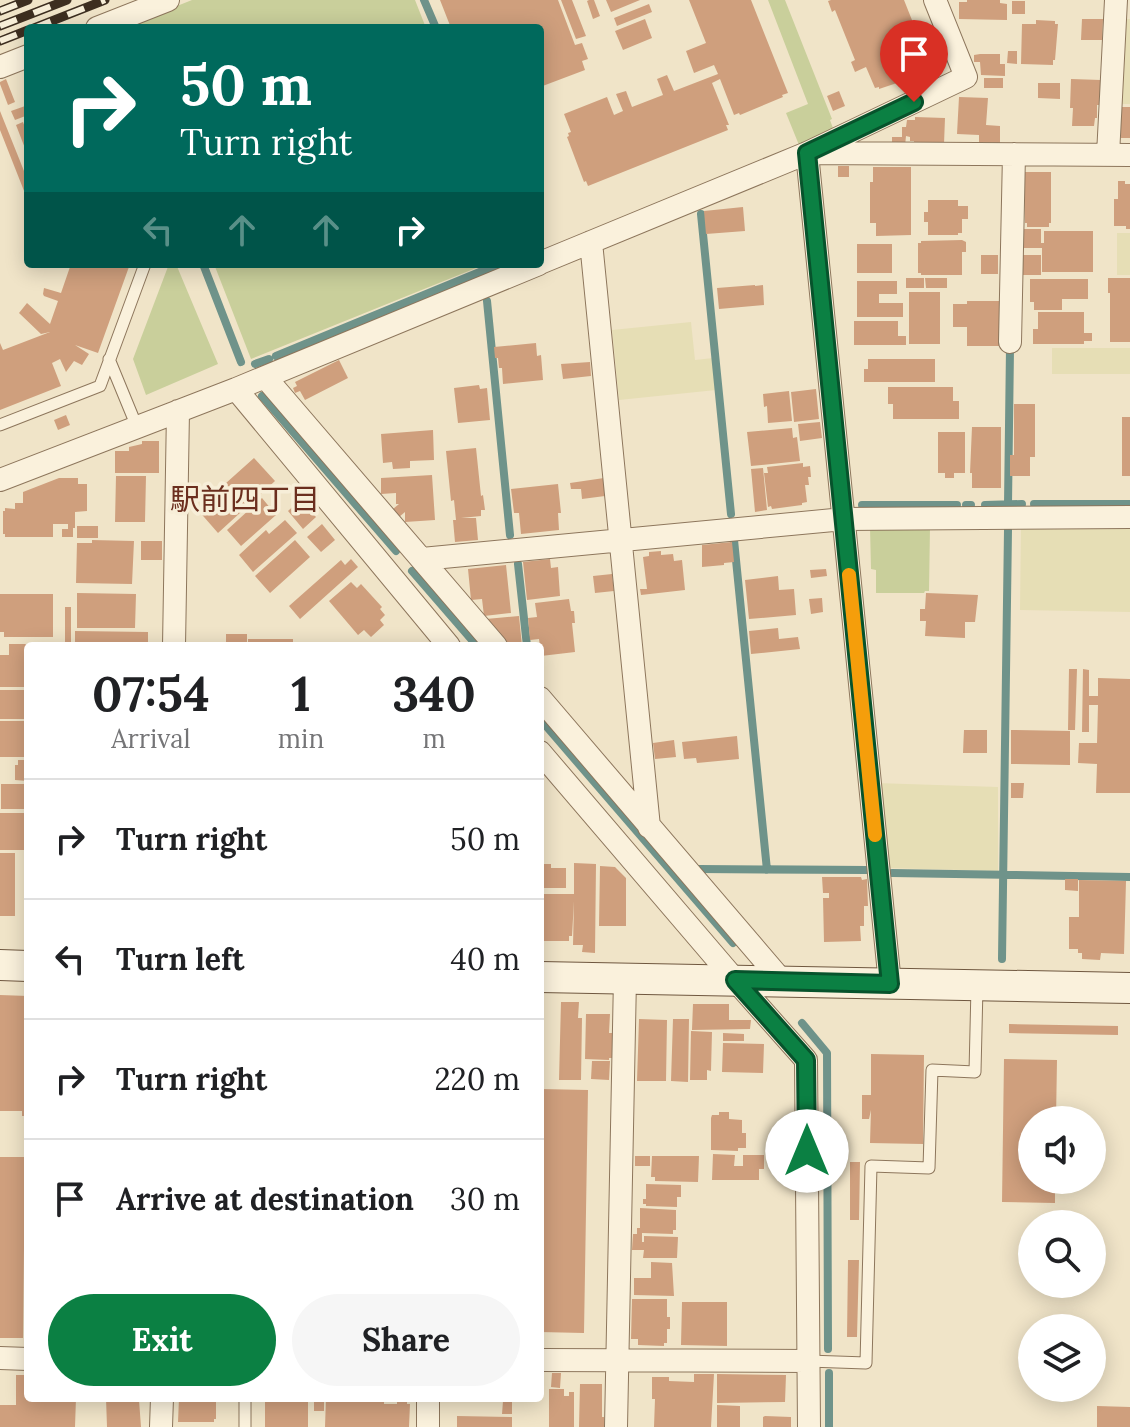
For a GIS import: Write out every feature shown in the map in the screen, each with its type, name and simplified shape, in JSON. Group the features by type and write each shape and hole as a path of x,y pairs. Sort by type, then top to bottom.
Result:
{"street":[{"path":"107,24 168,0"},
{"path":"544,262 807,153 966,77 935,0"},
{"path":"807,153 1119,155 1116,0"},
{"path":"0,67 24,58"},
{"path":"807,153 890,984"},
{"path":"1010,342 1014,154"},
{"path":"591,242 649,827"},
{"path":"0,480 236,389 529,268"},
{"path":"265,377 493,642"},
{"path":"236,389 444,642"},
{"path":"174,642 178,411"},
{"path":"422,559 844,519 1130,517"},
{"path":"544,703 783,982"},
{"path":"544,757 806,1060 809,1427"},
{"path":"0,965 24,966"},
{"path":"544,977 1130,988"},
{"path":"616,1427 625,978"},
{"path":"0,1358 24,1359"},
{"path":"544,1360 808,1361"},
{"path":"161,1427 162,1402"},
{"path":"428,1402 428,1427"}],"lane":[{"path":"0,425 100,386 143,268"},
{"path":"109,359 137,427"},
{"path":"808,1361 866,1363 871,1166 929,1168 932,1070 975,1072 977,986"},
{"path":"245,1402 245,1427"}],"shaded area":[{"path":"1120,19 1130,19 1130,104 1116,104"},
{"path":"1117,233 1130,233 1130,275 1117,275"},
{"path":"691,322 695,360 713,358 716,390 619,400 612,330"},
{"path":"1052,348 1130,348 1130,374 1052,374"},
{"path":"1130,526 1130,612 1020,610 1021,527"},
{"path":"876,783 998,787 998,871 885,868"}],"green space":[{"path":"192,0 415,0 424,24 132,24"},
{"path":"768,0 785,0 832,119 834,131 799,145 786,113 808,104"},
{"path":"167,268 178,268 218,364 146,395 133,359"},
{"path":"216,268 476,268 251,359"},
{"path":"870,527 930,527 929,591 876,593 876,570 871,569"}],"building":[{"path":"440,0 558,0 575,45 582,43 588,59 582,61 585,70 544,85 544,24 449,24"},
{"path":"561,0 572,0 586,36 576,39"},
{"path":"594,0 600,16 593,19 587,1"},
{"path":"606,0 640,0 611,12"},
{"path":"689,0 751,0 788,93 734,115 720,79 712,83 729,125 726,125 728,130 588,186 567,137 571,132 564,114 607,97 614,115 623,111 616,94 626,91 632,107 663,95 657,79 667,75 674,91 718,74 714,65 694,73 686,51 706,43"},
{"path":"904,0 933,73 899,87 897,83 875,88 866,67 855,72 851,62 855,60 835,10 832,12 828,1"},
{"path":"1000,0 1000,3 1007,4 1007,20 959,19 959,2"},
{"path":"1012,1 1025,1 1025,14 1012,14"},
{"path":"649,4 652,12 617,26 614,18"},
{"path":"645,19 652,38 623,50 615,31"},
{"path":"1082,19 1103,19 1102,40 1081,40"},
{"path":"1036,20 1055,21 1058,24 1053,65 1021,64 1022,24 1036,24"},
{"path":"1008,51 1017,51 1017,64 1007,63"},
{"path":"1000,54 1000,64 1005,64 1005,76 981,75 980,62 974,62 974,55"},
{"path":"984,78 1003,78 1003,88 984,88"},
{"path":"6,79 15,102 8,105 0,84"},
{"path":"1071,79 1101,80 1100,105 1097,105 1094,126 1072,126"},
{"path":"1038,83 1060,83 1060,99 1038,98"},
{"path":"839,91 845,106 833,111 827,96"},
{"path":"959,97 988,98 986,125 1000,126 1000,143 979,142 979,135 957,134"},
{"path":"24,106 24,117 15,120 11,111"},
{"path":"1121,107 1130,107 1130,138 1121,138"},
{"path":"0,111 24,171 24,191 0,130"},
{"path":"915,117 945,118 944,144 914,143 906,136 905,146 892,145 892,137 902,137 902,127 906,127 907,120 915,120"},
{"path":"23,122 24,146 16,125"},
{"path":"838,166 849,166 849,177 838,177"},
{"path":"873,167 911,167 911,235 876,236 876,223 870,223"},
{"path":"1024,172 1051,172 1049,227 1027,227 1025,223"},
{"path":"1118,181 1130,184 1130,229 1114,226"},
{"path":"928,200 958,200 958,206 968,206 968,219 962,219 962,233 928,235 924,212 928,212"},
{"path":"743,207 745,231 706,234 704,211"},
{"path":"1023,229 1041,229 1041,243 1044,243 1044,231 1093,231 1093,272 1042,272 1042,248 1023,248"},
{"path":"966,242 966,252 962,252 962,275 918,273 918,243"},
{"path":"857,244 892,244 892,273 857,273"},
{"path":"981,255 998,255 998,274 981,274"},
{"path":"1021,255 1041,255 1041,275 1021,275"},
{"path":"70,268 129,268 98,353 75,345 89,354 82,365 74,361 66,372 60,359 52,363 61,386 0,410 0,343 3,350 50,332 41,334 19,313 27,303 50,324 58,301 44,296 44,288 61,293"},
{"path":"906,278 924,278 924,288 906,288"},
{"path":"925,278 947,278 947,288 926,288"},
{"path":"1108,278 1130,278 1130,342 1110,342"},
{"path":"1030,279 1088,279 1088,299 1062,299 1062,310 1034,310 1034,302 1030,302"},
{"path":"857,281 897,281 897,294 879,294 879,303 903,303 903,317 857,317"},
{"path":"763,285 764,305 719,309 717,288"},
{"path":"909,292 940,292 940,344 909,344"},
{"path":"967,301 1000,301 1000,346 967,346 967,327 953,327 953,304 967,304"},
{"path":"1038,312 1084,312 1084,333 1092,333 1092,341 1084,341 1084,344 1033,344 1033,329 1038,329"},
{"path":"854,321 898,321 898,336 906,336 906,345 854,345"},
{"path":"536,343 537,356 541,355 543,380 503,384 502,368 499,368 498,358 495,358 494,347"},
{"path":"868,359 935,359 935,382 864,382"},
{"path":"339,360 348,378 305,400 300,391 295,393 295,382"},
{"path":"590,362 591,376 563,379 561,364"},
{"path":"479,385 480,389 487,388 490,420 458,423 454,388"},
{"path":"888,387 953,387 953,401 959,401 959,419 893,419 893,404 888,404"},
{"path":"816,389 819,419 794,422 791,392"},
{"path":"789,391 792,421 768,423 763,394"},
{"path":"1014,404 1035,404 1035,457 1030,457 1030,476 1010,476 1010,455 1014,455"},
{"path":"66,415 70,425 58,430 54,420"},
{"path":"1122,417 1130,417 1130,476 1122,476"},
{"path":"820,422 822,438 800,441 798,424"},
{"path":"972,427 1001,427 1001,488 972,488"},
{"path":"792,428 793,438 797,437 800,461 751,466 747,432"},
{"path":"433,430 434,460 410,461 410,468 393,469 392,462 383,463 381,434"},
{"path":"938,432 965,432 965,473 954,473 954,478 945,478 945,473 938,473"},
{"path":"142,441 159,441 159,473 115,473 115,451 129,451 129,447 142,444"},
{"path":"476,448 485,510 481,510 481,516 461,518 476,518 478,540 455,542 453,520 456,520 446,451"},
{"path":"254,458 275,481 218,533 197,509"},
{"path":"803,463 803,467 810,466 809,485 805,485 807,502 772,509 768,507 764,473 768,473 767,467"},
{"path":"763,468 767,510 755,512 751,469"},
{"path":"432,475 435,520 405,522 405,512 399,517 393,509 399,504 396,504 396,493 381,494 381,478"},
{"path":"116,476 146,476 145,522 115,522"},
{"path":"59,478 78,478 78,484 87,484 87,511 75,512 73,537 62,537 62,529 68,529 68,524 53,524 53,537 5,537 5,508 15,509 15,503 23,503 23,492"},
{"path":"604,478 605,496 582,499 581,489 571,489 570,483"},
{"path":"558,484 559,530 521,534 519,513 514,513 511,489"},
{"path":"262,498 276,515 241,546 227,530"},
{"path":"300,500 316,517 303,529 288,511"},
{"path":"285,520 297,533 253,572 239,555 266,530 269,534"},
{"path":"322,524 335,540 321,552 307,537"},
{"path":"77,526 98,526 98,538 77,538"},
{"path":"92,540 134,541 132,584 76,583 77,543 92,543"},
{"path":"295,540 310,557 270,593 255,576"},
{"path":"141,541 162,541 162,560 141,560"},
{"path":"732,542 734,562 702,567 702,545"},
{"path":"661,551 661,555 673,554 674,561 682,560 685,590 641,595 640,589 647,589 643,557 649,556 649,552"},
{"path":"351,559 358,567 300,619 289,606 341,560 345,565"},
{"path":"550,559 551,568 558,567 560,596 527,600 523,562"},
{"path":"506,565 511,613 484,616 482,599 471,600 468,569"},
{"path":"826,569 827,576 811,578 810,570"},
{"path":"612,574 614,591 595,593 593,576"},
{"path":"778,576 779,590 794,589 796,615 749,619 745,580"},
{"path":"351,582 357,588 361,584 382,607 380,609 385,615 380,620 384,625 371,637 364,630 358,635 329,601"},
{"path":"77,593 136,594 135,628 77,628"},
{"path":"926,593 978,595 975,622 965,622 965,638 925,636 926,621 920,621 920,609 925,609"},
{"path":"0,594 53,594 53,637 4,637 4,632 0,632"},
{"path":"822,598 823,612 811,614 809,599"},
{"path":"569,599 571,611 574,611 575,652 544,656 544,642 530,640 528,618 537,617 535,603"},
{"path":"65,607 71,607 71,642 65,642"},
{"path":"519,616 522,642 506,642 486,619"},
{"path":"778,628 779,639 798,637 800,649 751,654 749,631"},
{"path":"75,631 148,632 148,642 75,642"},
{"path":"226,634 247,634 247,642 226,642"},
{"path":"248,639 293,639 293,642 248,642"},
{"path":"9,644 24,644 24,687 0,687 0,655 9,655"},
{"path":"1069,669 1077,669 1075,730 1068,730"},
{"path":"1083,669 1089,670 1089,696 1098,696 1098,678 1130,679 1130,793 1096,793 1097,764 1078,763 1079,743 1097,743 1098,705 1089,705 1089,732 1082,732"},
{"path":"0,690 24,690 24,719 0,719"},
{"path":"0,721 24,721 24,757 0,757"},
{"path":"964,730 987,730 987,753 963,753"},
{"path":"1011,730 1070,731 1070,765 1011,764"},
{"path":"737,736 739,759 697,763 696,758 684,759 682,742"},
{"path":"674,740 676,757 655,759 653,743"},
{"path":"18,760 24,760 24,781 15,780 15,765 18,765"},
{"path":"1011,783 1024,783 1023,798 1011,798"},
{"path":"1,784 24,784 24,809 1,809"},
{"path":"0,813 24,813 24,850 0,850"},
{"path":"0,853 15,853 15,916 0,916"},
{"path":"574,863 596,864 595,953 582,952 583,945 573,945 574,901 569,941 544,941 544,894 574,894"},
{"path":"544,864 551,864 551,868 566,868 566,888 544,888"},
{"path":"600,866 615,867 626,878 626,926 599,926"},
{"path":"822,877 867,879 868,906 864,906 864,926 860,926 861,941 824,942 823,898 829,898 829,893 823,893"},
{"path":"1065,879 1078,879 1078,891 1065,890"},
{"path":"1079,880 1126,881 1124,954 1101,953 1100,960 1082,959 1078,949 1069,949 1069,917 1079,917"},
{"path":"0,995 24,996 24,1116 22,1111 0,1111"},
{"path":"561,1002 579,1002 578,1018 582,1018 581,1080 559,1080"},
{"path":"693,1004 729,1004 729,1020 751,1020 750,1029 692,1030"},
{"path":"586,1014 610,1014 609,1033 613,1033 612,1058 609,1060 585,1059"},
{"path":"639,1019 667,1020 666,1081 637,1081"},
{"path":"673,1019 689,1019 688,1082 671,1081"},
{"path":"1009,1024 1118,1026 1118,1035 1009,1033"},
{"path":"691,1031 712,1032 711,1071 707,1070 707,1080 690,1080"},
{"path":"723,1033 744,1034 744,1041 723,1041"},
{"path":"723,1043 764,1044 763,1073 722,1072"},
{"path":"871,1054 924,1055 923,1144 870,1143 871,1110 869,1119 862,1119 862,1095 871,1095"},
{"path":"1004,1059 1057,1060 1056,1106 1018,1106 1018,1194 1055,1194 1055,1203 1002,1202"},
{"path":"592,1061 610,1061 609,1080 591,1079"},
{"path":"544,1089 588,1090 584,1333 544,1332"},
{"path":"719,1112 729,1112 729,1119 742,1120 746,1148 738,1148 738,1151 711,1150 711,1118"},
{"path":"713,1154 735,1155 734,1166 743,1166 743,1155 764,1155 764,1169 759,1169 759,1180 712,1180"},
{"path":"635,1156 650,1156 650,1166 635,1166"},
{"path":"652,1156 699,1156 698,1182 655,1181 655,1177 651,1177"},
{"path":"0,1157 24,1157 23,1338 0,1338"},
{"path":"850,1162 860,1162 859,1220 850,1220"},
{"path":"646,1184 681,1185 677,1207 643,1204"},
{"path":"640,1208 676,1210 676,1230 673,1234 642,1233 642,1242 644,1236 678,1237 677,1258 643,1258 644,1250 632,1250 633,1234 637,1234 637,1228 640,1228"},
{"path":"848,1260 859,1260 857,1337 847,1337"},
{"path":"651,1262 672,1263 674,1296 634,1295 634,1278 651,1278"},
{"path":"632,1299 667,1299 670,1329 667,1329 667,1343 664,1346 638,1345 638,1339 631,1339"},
{"path":"682,1302 727,1302 727,1346 681,1345"},
{"path":"552,1373 561,1373 560,1388 551,1387"},
{"path":"694,1374 714,1374 711,1427 654,1427 652,1377 694,1382"},
{"path":"717,1374 786,1375 785,1402 717,1403"},
{"path":"16,1375 24,1375 24,1402 76,1402 75,1427 0,1427 0,1405 16,1405"},
{"path":"580,1384 602,1384 604,1427 579,1427"},
{"path":"549,1389 564,1389 564,1396 574,1392 574,1427 549,1427"},
{"path":"106,1402 139,1402 141,1427 107,1427"},
{"path":"179,1402 216,1402 214,1422 178,1422"},
{"path":"265,1402 308,1402 308,1427 265,1427"},
{"path":"314,1402 324,1402 324,1411 314,1411"},
{"path":"326,1402 410,1404 409,1427 325,1427"},
{"path":"503,1402 512,1402 512,1414 502,1414"},
{"path":"717,1405 740,1406 740,1427 717,1427"},
{"path":"1097,1406 1130,1407 1130,1427 1097,1427"},
{"path":"457,1416 512,1417 512,1427 457,1427"},
{"path":"765,1416 791,1417 791,1427 763,1427"}],"waterway":[{"path":"424,0 434,24"},
{"path":"701,214 731,514"},
{"path":"205,268 241,362"},
{"path":"276,356 489,268"},
{"path":"487,301 510,535"},
{"path":"1008,504 1010,348"},
{"path":"255,364 269,359"},
{"path":"262,396 396,551"},
{"path":"985,505 1022,504"},
{"path":"1034,504 1130,504"},
{"path":"862,505 957,505"},
{"path":"966,505 971,505"},
{"path":"1002,959 1008,530"},
{"path":"734,540 767,870"},
{"path":"518,564 527,642"},
{"path":"412,571 474,642"},
{"path":"544,724 733,943"},
{"path":"699,869 867,870"},
{"path":"892,873 1130,877"},
{"path":"802,1023 827,1053 828,1349"},
{"path":"829,1373 829,1427"}],"railway":[{"path":"0,11 28,0"},
{"path":"0,26 67,0"},
{"path":"44,24 105,0"},
{"path":"0,41 24,32"}],"slow traffic":[{"path":"849,575 875,835"}],"district":[{"name":"駅前四丁目","path":"245,500"}],"route":[{"path":"807,1151 806,1060 735,980 890,984 807,153 914,102"}]}
